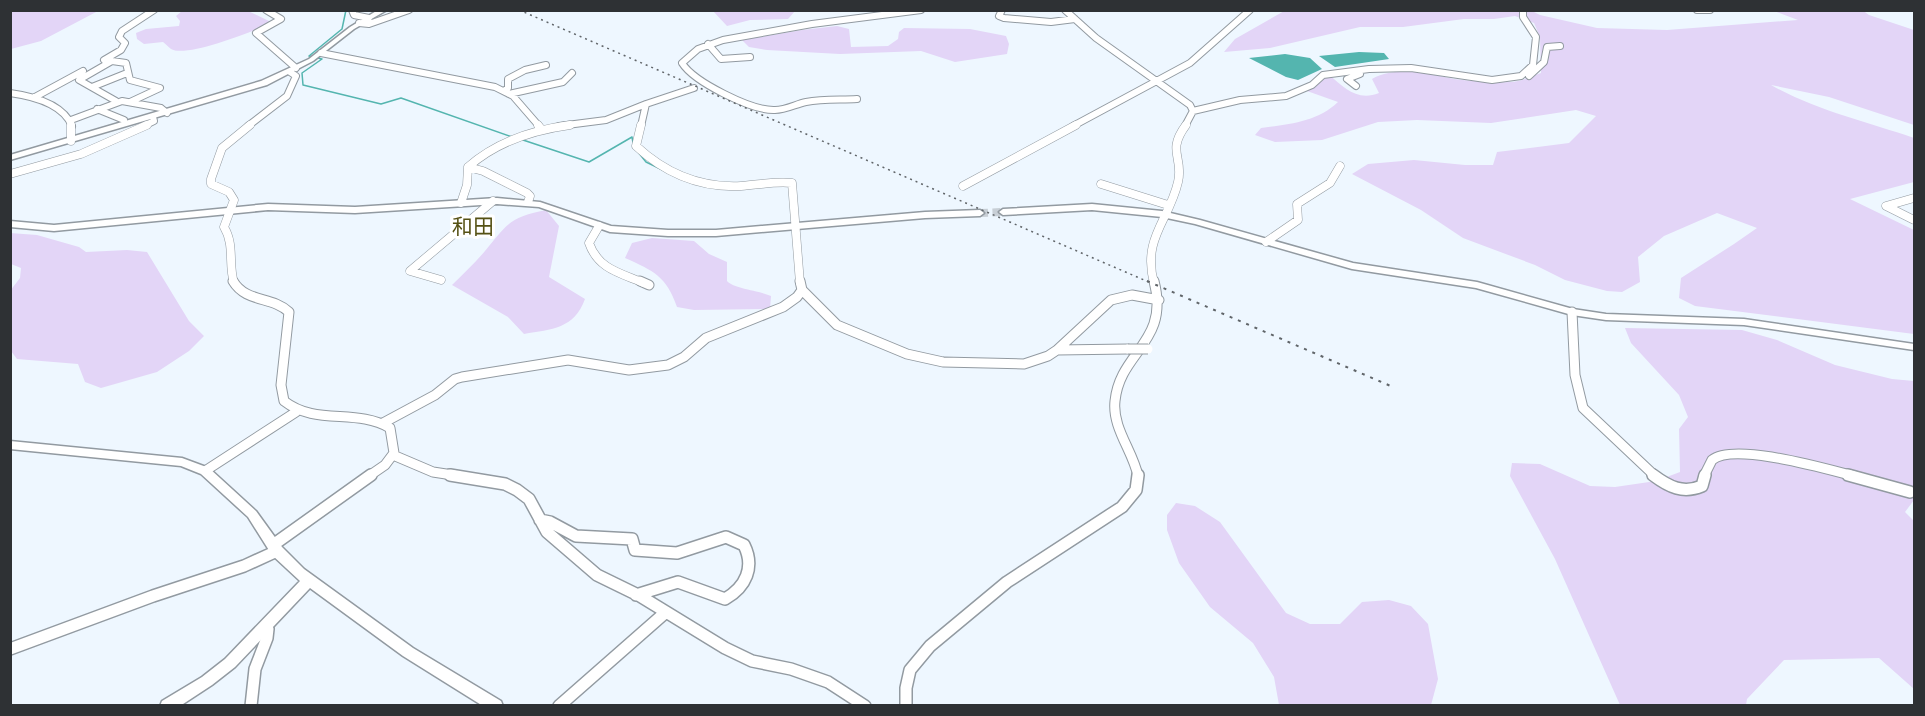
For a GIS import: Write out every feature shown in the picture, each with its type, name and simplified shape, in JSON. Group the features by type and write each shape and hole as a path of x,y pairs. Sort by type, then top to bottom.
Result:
{"street":[{"path":"34,97 121,50 125,43 119,37 122,31 154,10"},
{"path":"10,649 153,596 244,566 275,548 385,465 393,455 393,438 390,428 383,423 368,418 319,417 296,412 284,401 281,385 289,312 279,303 252,297 241,291 232,279 230,266 233,245 231,234 224,227 234,202 231,193 210,182 225,144 264,115 292,89 296,76 293,70 256,33 281,19 266,10"},
{"path":"352,10 354,15 371,17"},
{"path":"10,158 248,89 293,70 371,17 409,10"},
{"path":"857,99 816,100 779,109 764,108 705,84 682,66 684,59 708,44 812,24 921,10"},
{"path":"1002,10 999,16 1004,18 1051,22 1075,19"},
{"path":"906,705 906,680 920,656 1009,580 1120,510 1135,493 1138,471 1118,422 1114,401 1138,349 1157,320 1159,300 1150,262 1156,231 1179,179 1174,154 1176,139 1192,117 1193,111 1190,105 1090,34 1065,10"},
{"path":"963,186 1196,59 1250,10"},
{"path":"1512,78 1530,70 1535,57 1536,37 1525,20 1523,10"},
{"path":"1697,10 1710,10"},
{"path":"360,23 369,24 385,14"},
{"path":"708,44 721,59 750,57"},
{"path":"1193,111 1240,100 1286,96 1312,85 1323,75 1371,69 1412,68 1492,80 1517,79 1533,74 1544,62 1547,46 1560,46"},
{"path":"321,53 473,81 506,92 541,129"},
{"path":"130,102 160,88 130,80 126,63 112,61 79,80 116,101 161,108 167,113"},
{"path":"506,92 508,79 514,74 546,64"},
{"path":"1356,86 1347,78 1371,72 1371,69"},
{"path":"92,87 127,73"},
{"path":"506,92 562,82 572,73"},
{"path":"461,203 467,185 468,167 478,158 516,137 541,129 606,120 694,88"},
{"path":"10,93 34,97 71,120"},
{"path":"71,120 116,101"},
{"path":"646,104 636,146 654,164 687,178 719,186 792,183 798,271 802,290 831,320 844,329 907,354 955,363 1024,364 1048,356 1057,350 1111,300 1132,295 1159,300"},
{"path":"97,109 124,120"},
{"path":"10,174 64,162 147,125 154,121 153,117"},
{"path":"71,120 71,141"},
{"path":"62,151 64,162"},
{"path":"1266,242 1298,220 1297,204 1326,187 1340,166"},
{"path":"468,167 527,193 530,196 528,202"},
{"path":"1101,184 1168,205"},
{"path":"1914,198 1886,206 1914,220"},
{"path":"10,224 30,228 65,227 268,207 355,210 493,201 528,202 599,226 632,231 686,233 980,213"},
{"path":"441,280 410,271 493,201"},
{"path":"1003,212 1092,207 1162,214 1366,269 1477,285 1572,312 1606,317 1744,322 1914,347"},
{"path":"599,226 589,243 599,263 605,268 649,285"},
{"path":"383,423 435,395 455,379 462,377 568,360 629,370 668,365 684,357 706,338 783,307 797,297 802,290"},
{"path":"1572,312 1573,349 1583,407 1650,472 1666,484 1684,491 1694,491 1702,486 1707,465 1716,456 1742,453 1789,461 1910,492"},
{"path":"1057,350 1148,349"},
{"path":"205,471 296,412"},
{"path":"10,445 182,462 205,471 252,514 275,548 309,580 408,652 496,705"},
{"path":"393,455 434,471 505,484 529,499 548,532 573,557 615,585 752,661 791,669 828,682 865,705"},
{"path":"540,520 550,522 576,536 632,539 635,550 641,552 677,553 726,537 744,544 751,560 749,570 738,589 725,599 678,582 636,595"},
{"path":"167,705 207,681 230,663 309,580"},
{"path":"559,705 666,612"},
{"path":"251,705 255,669 267,639 268,630 265,627"}],"shaded area":[{"path":"11,10 98,11 41,41 11,49"},
{"path":"1286,10 1532,11 1540,15 1597,28 1667,30 1798,20 1774,11 1862,10 1869,15 1914,30 1914,125 1829,97 1771,85 1823,109 1914,138 1914,182 1850,199 1914,230 1914,334 1695,306 1679,298 1681,278 1757,228 1717,213 1664,236 1638,257 1640,282 1622,292 1607,291 1565,280 1535,265 1463,238 1421,210 1352,174 1368,164 1414,160 1493,165 1497,152 1569,143 1596,116 1576,110 1491,123 1417,120 1378,122 1322,140 1275,142 1255,135 1261,128 1302,121 1330,109 1338,102 1307,91 1329,75 1351,92 1364,96 1379,93 1372,79 1391,72 1413,72 1454,79 1496,82 1518,81 1541,73 1540,37 1534,23 1515,16 1464,19 1403,27 1360,27 1270,48 1224,52 1235,39"},
{"path":"182,11 248,11 269,21 269,24 219,43 190,50 171,49 163,42 144,44 137,39 136,33 146,29 179,26 180,21 176,16"},
{"path":"713,11 795,11 788,19 750,20 727,26"},
{"path":"837,26 849,29 851,47 888,46 898,39 899,32 904,28 970,29 1006,36 1009,44 1007,54 955,62 921,51 840,54 767,50 749,47 742,40"},
{"path":"1359,52 1384,53 1389,59 1335,67 1319,56"},
{"path":"1285,54 1310,58 1322,69 1298,80 1286,77 1249,58"},
{"path":"546,210 559,226 549,277 585,299 575,316 568,322 553,329 524,334 508,317 452,285 510,223 524,216"},
{"path":"10,233 37,235 79,247 86,252 127,250 147,252 189,321 204,336 189,351 157,372 101,388 85,382 78,364 17,359 11,351 10,291 20,278 21,268 11,264"},
{"path":"652,238 694,241 709,254 727,262 727,281 730,284 771,296 770,309 694,310 677,307 668,288 658,276 625,258 632,243"},
{"path":"1625,328 1742,330 1777,340 1835,365 1892,379 1914,381 1914,500 1905,512 1914,521 1914,689 1879,658 1784,660 1747,699 1746,705 1620,705 1555,559 1510,476 1512,463 1540,464 1590,486 1615,487 1656,481 1680,472 1679,429 1688,417 1679,395 1631,343"},
{"path":"1176,503 1195,506 1220,522 1286,613 1310,624 1340,624 1362,602 1389,600 1411,606 1428,624 1438,679 1431,705 1279,705 1274,677 1253,643 1210,607 1179,563 1167,530 1167,515"}],"waterway":[{"path":"346,10 342,29 309,56 322,59 302,73 303,85 381,104 401,98 512,137"},
{"path":"520,139 589,162 632,137 634,148"},
{"path":"638,152 646,162 667,172"}],"tunnel":[{"path":"980,213 1003,212"}],"railway":[{"path":"519,10 1151,283"},
{"path":"1147,281 1393,387"}],"district":[{"name":"和田","path":"473,227"}]}
